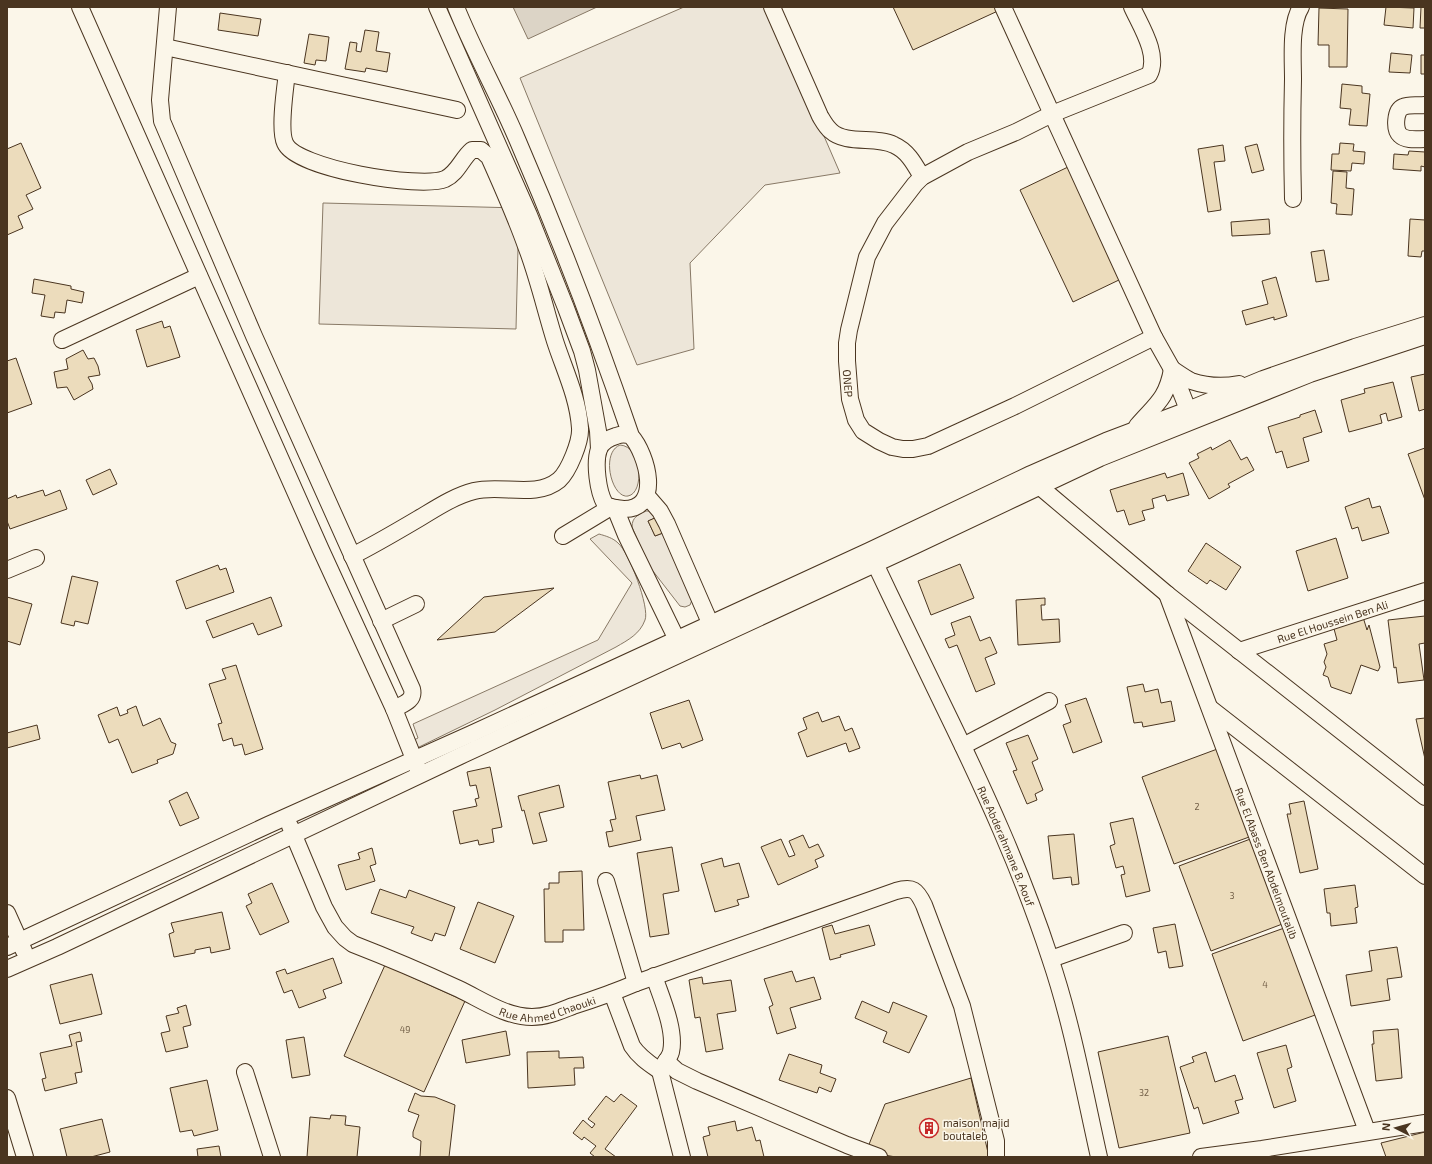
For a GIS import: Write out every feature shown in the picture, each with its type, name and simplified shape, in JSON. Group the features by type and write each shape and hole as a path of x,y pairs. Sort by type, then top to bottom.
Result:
{"street":[{"path":"80,7 321,550 394,709 420,774"},
{"path":"168,7 160,100 162,121 254,336 413,693 411,700 394,709"},
{"path":"437,7 529,215 574,329 587,370 598,431 599,449 597,464 599,489 607,505 613,508 633,508 639,505 646,496 648,482 646,470 638,447 631,436 591,324 547,209 516,137 456,7"},
{"path":"772,7 820,116 831,132 846,138 894,144 909,156 922,177"},
{"path":"1002,7 1154,337 1172,369 1190,416"},
{"name":"ONEP","path":"1132,7 1150,47 1152,62 1149,75 1135,82 1052,114 1016,132 968,152 922,177 885,223 867,257 849,330 847,361 850,399 856,420 863,430 870,436 898,448 913,449 928,446 1015,406 1154,337"},
{"path":"1293,199 1292,129 1294,35 1296,17 1301,7"},
{"path":"165,47 457,110"},
{"path":"287,73 282,132 285,143 290,150 325,167 383,178 433,182 447,178 460,167 468,153 472,150 481,150 489,157 527,246 556,342 572,388 580,429 578,442 570,464 564,475 559,480 533,490 490,488 468,493 448,502 380,542 352,556"},
{"path":"1425,105 1404,106 1399,109 1397,129 1398,134 1406,138 1425,139"},
{"path":"62,340 199,276"},
{"path":"1172,369 1191,380 1207,384 1230,386 1263,379 1425,324"},
{"path":"7,969 294,835 680,646 872,558 1035,480 1106,441 1133,431 1190,416 1261,393 1310,374 1425,336"},
{"path":"1133,431 1150,414 1162,398 1170,381 1172,369"},
{"path":"1035,480 1100,458 1190,416 1263,379"},
{"path":"599,449 605,441 612,437 624,434 631,436"},
{"path":"1035,480 1167,594 1425,797"},
{"path":"646,496 660,511 667,524 714,630"},
{"path":"564,536 613,508"},
{"path":"613,508 680,646"},
{"path":"7,570 36,558"},
{"name":"Rue Abderahmane B. Aouf","path":"872,558 963,746 1024,884 1051,959 1074,1044 1099,1157"},
{"name":"Rue El Houssein Ben Ali","path":"1239,651 1425,591"},
{"name":"Rue El Abass Ben Abdelmoutalib","path":"1167,594 1367,1131"},
{"path":"381,620 416,604"},
{"path":"14,944 414,759 680,646"},
{"path":"963,746 1049,701"},
{"path":"1210,708 1425,876"},
{"name":"Rue Ahmed Chaouki","path":"286,817 324,907 334,927 345,938 353,944 440,980 510,1013 524,1017 546,1015 612,993 636,982 884,895 903,889 913,890 919,896 924,905 962,1006 996,1141 996,1157"},
{"path":"606,881 636,982"},
{"path":"7,913 14,944 28,959"},
{"path":"1051,959 1124,933"},
{"path":"654,976 671,1032 671,1052 663,1066 682,1157"},
{"path":"612,993 632,1046 645,1061 677,1071 847,1145 879,1157"},
{"path":"245,1072 272,1157"},
{"path":"7,1098 25,1157"},
{"path":"1201,1157 1264,1153 1367,1131 1425,1123"}],"shaded area":[{"path":"513,7 597,7 528,39"},
{"path":"684,7 768,7 840,173 765,185 690,263 694,349 637,365 520,78"},
{"path":"323,203 519,208 516,329 319,324"},
{"path":"620,445 627,447 633,453 639,470 637,487 633,493 628,496 622,495 617,490 610,475 611,457 614,450"},
{"path":"646,511 651,511 657,517 648,521 655,536 663,533 692,600 690,605 685,607 680,606 649,566 632,527 634,519"},
{"path":"599,534 612,538 623,548 633,568 642,593 646,614 643,625 640,629 625,642 616,647 495,710 417,748 414,740 418,738 413,724 598,640 632,583 590,539"}],"building":[{"path":"893,7 999,7 1000,10 913,50"},
{"path":"1386,7 1414,8 1413,28 1384,25"},
{"path":"1421,7 1425,7 1425,28 1420,28"},
{"path":"1319,8 1348,9 1347,67 1329,67 1329,45 1318,45"},
{"path":"220,13 261,19 258,36 218,30"},
{"path":"365,30 379,32 376,51 390,53 387,72 366,68 365,72 345,69 350,42 357,43 356,51 361,52"},
{"path":"309,34 329,37 326,61 316,60 315,65 304,63"},
{"path":"1391,53 1412,55 1410,73 1389,72"},
{"path":"1421,55 1425,55 1425,74 1421,74"},
{"path":"1342,84 1362,86 1362,93 1370,94 1367,126 1349,125 1351,109 1340,108"},
{"path":"21,143 41,188 26,195 33,209 18,216 23,228 7,235 7,149"},
{"path":"1340,143 1354,144 1353,151 1365,152 1364,164 1352,163 1351,171 1331,170 1332,154 1339,154"},
{"path":"1257,144 1264,170 1252,173 1245,147"},
{"path":"1223,145 1225,161 1214,162 1221,210 1208,212 1198,149"},
{"path":"1409,151 1425,152 1425,167 1421,166 1421,171 1393,169 1394,154 1408,155"},
{"path":"1068,167 1121,279 1073,302 1020,190"},
{"path":"1333,171 1347,172 1346,188 1354,189 1352,215 1336,214 1337,204 1331,203"},
{"path":"1269,219 1270,234 1232,236 1231,222"},
{"path":"1410,219 1425,220 1425,251 1422,251 1421,257 1408,256"},
{"path":"1324,250 1329,280 1316,282 1311,252"},
{"path":"1276,277 1287,316 1274,320 1274,317 1246,325 1242,311 1268,304 1262,281"},
{"path":"34,279 71,286 71,289 84,292 82,303 67,300 65,313 55,312 54,318 41,316 45,295 32,293"},
{"path":"162,321 164,328 170,326 180,357 147,367 136,330"},
{"path":"83,350 88,359 94,358 100,375 88,377 93,389 74,400 67,387 57,388 54,372 68,369 66,359"},
{"path":"16,358 32,404 7,413 7,361"},
{"path":"1425,374 1425,409 1419,411 1411,377"},
{"path":"1393,382 1402,417 1388,421 1386,413 1380,415 1382,423 1349,432 1341,400 1365,393 1364,389"},
{"path":"1315,410 1322,432 1303,438 1309,461 1287,468 1282,451 1276,453 1268,427 1300,417 1300,415"},
{"path":"1230,440 1241,460 1247,457 1254,470 1228,484 1230,487 1209,499 1189,463 1199,458 1197,454 1211,447 1212,450"},
{"path":"1425,448 1425,500 1408,454"},
{"path":"110,469 117,484 93,495 86,480"},
{"path":"1165,473 1167,478 1183,473 1189,495 1167,501 1165,495 1152,499 1154,508 1142,511 1145,520 1129,525 1124,510 1117,512 1110,490"},
{"path":"43,490 45,496 60,490 67,509 10,529 7,521 7,499 16,495 17,498"},
{"path":"1369,498 1372,508 1380,506 1389,533 1362,541 1358,527 1352,529 1345,507"},
{"path":"657,517 663,533 655,536 648,521"},
{"path":"1336,538 1348,578 1308,591 1296,551"},
{"path":"1206,543 1241,567 1226,590 1210,580 1207,584 1188,571"},
{"path":"960,564 974,598 931,615 918,581"},
{"path":"218,565 220,570 226,568 234,592 186,609 176,581"},
{"path":"72,576 98,582 88,624 75,621 74,626 61,623"},
{"path":"554,588 495,632 437,640 484,597"},
{"path":"7,597 32,604 20,645 7,641"},
{"path":"271,597 282,626 258,635 253,623 213,638 206,621"},
{"path":"1045,598 1045,605 1041,605 1042,620 1059,619 1060,642 1018,645 1016,600"},
{"path":"970,616 980,641 990,637 997,653 985,658 995,684 976,692 957,645 949,648 945,639 955,635 951,623"},
{"path":"1425,616 1425,643 1419,644 1424,680 1398,683 1396,667 1394,668 1388,620"},
{"path":"1363,617 1367,630 1369,625 1380,667 1378,671 1361,665 1351,694 1331,687 1328,677 1323,675 1326,667 1324,662 1327,654 1324,644 1337,640 1333,625"},
{"path":"236,665 263,749 245,755 242,744 234,746 232,738 223,741 218,724 222,723 209,684 226,679 222,669"},
{"path":"1143,684 1145,692 1158,689 1161,703 1171,701 1175,721 1143,727 1142,722 1134,723 1127,687"},
{"path":"1086,698 1102,742 1073,753 1063,725 1071,722 1065,705"},
{"path":"689,700 703,740 682,748 680,743 662,749 650,713"},
{"path":"136,706 143,726 160,718 171,742 176,744 173,754 157,760 158,763 132,773 118,739 109,743 98,715 117,707 120,716 128,713 127,710"},
{"path":"818,712 822,722 839,716 845,731 852,728 860,748 849,752 846,743 807,757 798,733 807,729 803,718"},
{"path":"1425,718 1425,759 1416,719"},
{"path":"37,725 40,739 7,748 7,733"},
{"path":"1028,735 1038,759 1032,762 1043,790 1035,794 1037,800 1027,804 1013,771 1017,770 1006,743"},
{"path":"1220,748 1252,836 1174,864 1142,777"},
{"path":"490,767 502,827 492,829 494,842 479,845 478,840 460,844 453,811 477,806 475,799 479,798 476,785 470,786 467,772"},
{"path":"640,775 641,779 657,775 665,810 636,816 641,840 609,847 606,832 613,831 610,820 616,819 608,782"},
{"path":"559,785 564,807 539,813 547,841 533,844 524,810 522,811 518,796"},
{"path":"187,792 199,818 180,826 169,801"},
{"path":"1304,801 1318,869 1300,873 1287,814 1291,814 1289,804"},
{"path":"1133,818 1150,891 1126,897 1121,875 1125,874 1123,866 1116,868 1110,846 1115,844 1110,823"},
{"path":"1074,834 1079,884 1072,885 1071,877 1053,879 1048,836"},
{"path":"803,835 809,848 818,844 824,856 815,860 818,867 778,885 761,847 781,839 789,857 795,855 789,841"},
{"path":"1253,838 1285,923 1211,951 1179,866"},
{"path":"672,847 679,891 663,894 669,934 650,937 637,853"},
{"path":"372,848 376,864 370,866 375,881 346,890 338,865 360,859 358,853"},
{"path":"722,858 724,867 739,863 749,897 737,900 739,905 715,912 701,864"},
{"path":"582,871 584,930 563,930 563,942 545,942 544,889 549,889 549,883 559,883 559,872"},
{"path":"272,883 289,922 260,935 246,906 252,903 248,894"},
{"path":"1355,885 1358,907 1355,908 1357,923 1331,926 1330,913 1327,913 1324,889"},
{"path":"380,889 406,898 409,890 455,907 445,936 435,933 432,941 411,933 414,927 371,913"},
{"path":"478,902 514,916 495,963 460,949"},
{"path":"222,912 230,949 211,953 210,947 195,950 195,953 174,957 169,934 174,932 171,923"},
{"path":"1175,924 1183,966 1169,968 1166,951 1158,953 1153,928"},
{"path":"832,925 835,934 869,925 875,945 840,955 841,957 830,960 822,928"},
{"path":"1287,927 1318,1014 1243,1041 1212,954"},
{"path":"1397,947 1402,977 1387,979 1390,1000 1351,1006 1346,975 1372,971 1369,951"},
{"path":"333,958 342,983 323,990 326,998 299,1008 292,990 284,993 276,972 285,969 287,974"},
{"path":"385,965 465,1001 424,1092 344,1056"},
{"path":"792,971 796,982 814,977 821,999 790,1008 796,1028 777,1034 769,1007 773,1005 764,979"},
{"path":"92,974 102,1014 60,1024 50,985"},
{"path":"702,977 703,984 731,980 736,1011 717,1014 723,1049 706,1052 700,1017 695,1018 689,980"},
{"path":"862,1001 889,1013 893,1002 927,1016 909,1053 883,1042 887,1032 855,1018"},
{"path":"186,1005 191,1025 183,1027 188,1047 166,1052 161,1033 170,1031 166,1016 179,1013 177,1008"},
{"path":"1398,1029 1402,1078 1376,1081 1372,1044 1374,1044 1373,1031"},
{"path":"506,1031 510,1055 466,1063 462,1040"},
{"path":"80,1032 82,1041 76,1042 82,1072 75,1073 77,1083 45,1091 42,1079 46,1078 40,1053 72,1046 69,1035"},
{"path":"1168,1036 1190,1133 1119,1148 1098,1052"},
{"path":"304,1037 310,1075 292,1078 286,1040"},
{"path":"1286,1045 1292,1067 1287,1069 1296,1101 1274,1108 1257,1053"},
{"path":"559,1051 559,1058 583,1057 584,1068 574,1068 575,1085 528,1088 527,1052"},
{"path":"1206,1052 1215,1082 1235,1075 1243,1099 1235,1101 1239,1113 1203,1124 1198,1107 1194,1109 1180,1067 1194,1062 1192,1057"},
{"path":"789,1054 822,1065 820,1073 836,1079 831,1092 819,1087 817,1093 779,1080"},
{"name":"maison majid boutaleb","path":"971,1078 989,1157 896,1157 866,1152 885,1104"},
{"path":"207,1080 218,1130 194,1136 192,1130 180,1132 170,1088"},
{"path":"415,1093 421,1096 435,1097 455,1105 449,1157 420,1157 421,1141 413,1137 413,1132 419,1115 408,1111"},
{"path":"621,1094 637,1106 605,1149 616,1157 595,1157 590,1153 596,1146 584,1137 582,1140 573,1133 583,1120 592,1128 595,1124 588,1119 606,1096 614,1102"},
{"path":"331,1115 346,1116 345,1125 360,1127 357,1157 307,1157 310,1117 330,1119"},
{"path":"102,1119 110,1152 91,1157 67,1157 60,1129"},
{"path":"735,1121 737,1131 752,1127 756,1141 760,1140 764,1157 708,1157 703,1137 710,1135 708,1127"},
{"path":"1425,1132 1425,1157 1386,1157 1381,1143"},
{"path":"219,1146 221,1157 198,1157 197,1149"}],"place":[{"name":"maison majid boutaleb","path":"929,1128"}]}
